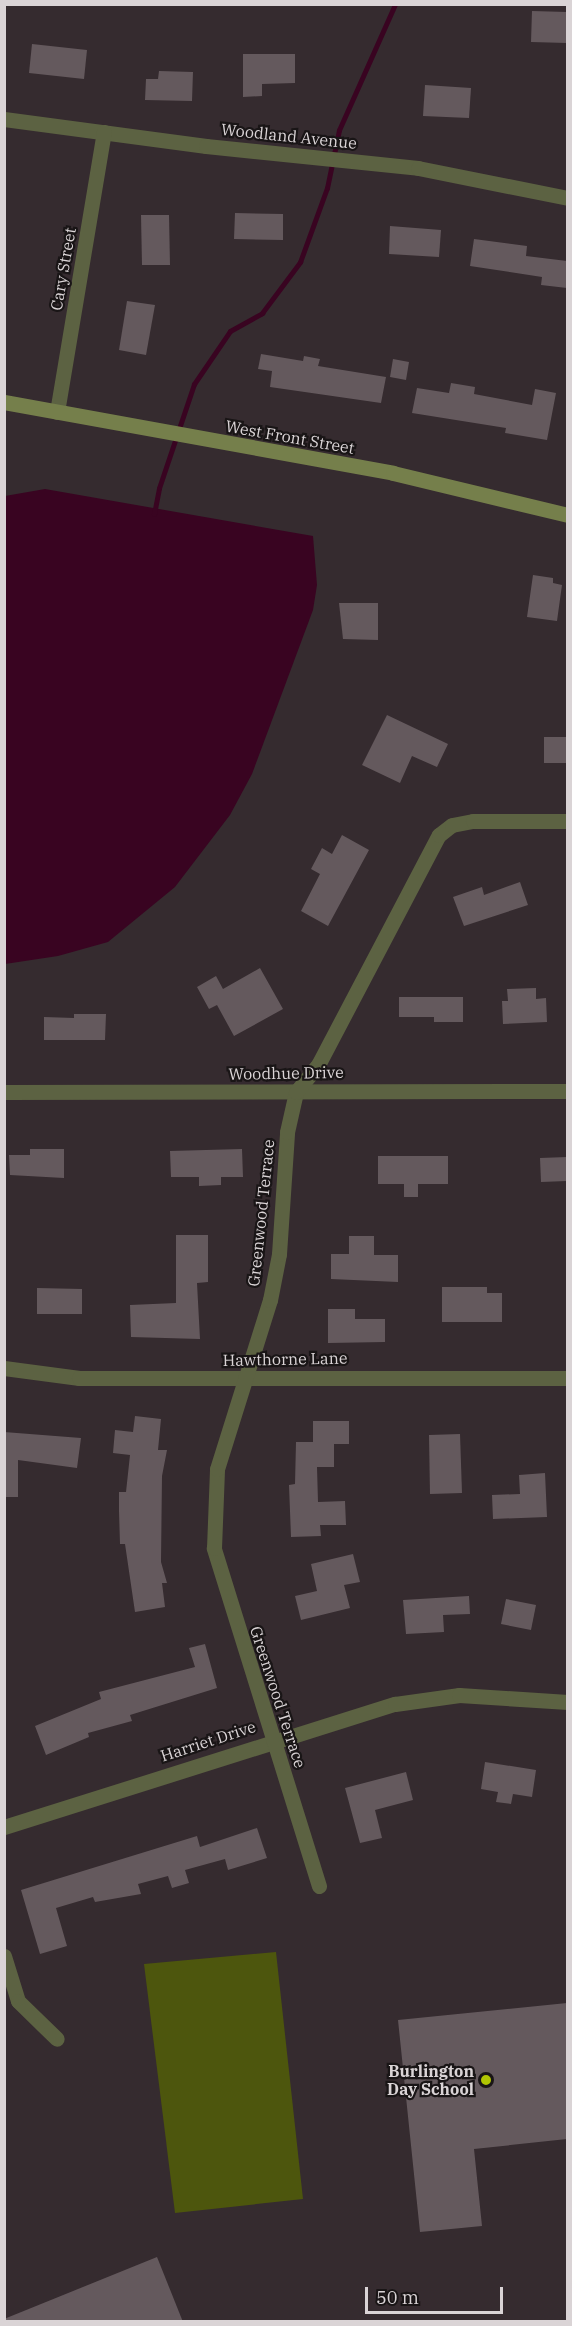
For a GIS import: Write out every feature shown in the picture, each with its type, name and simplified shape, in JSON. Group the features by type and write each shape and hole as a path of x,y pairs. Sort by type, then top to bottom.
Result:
{"street":[{"name":"Woodland Avenue","path":"4,119 418,168 567,198"},
{"name":"Cary Street","path":"57,412 104,132"},
{"name":"West Front Street","path":"4,402 393,473 567,515"},
{"name":"Greenwood Terrace","path":"319,1886 214,1548 217,1469 270,1300 279,1254 287,1132 296,1092 318,1065 439,834 452,825 472,821 567,821"},
{"name":"Woodhue Drive","path":"4,1092 567,1090"},
{"name":"Hawthorne Lane","path":"4,1368 79,1378 567,1378"},
{"name":"Harriet Drive","path":"4,1827 273,1739 395,1704 459,1695 567,1702"},
{"path":"4,1956 18,2001 57,2039"}],"green space":[{"path":"276,1952 303,2199 175,2213 144,1964"}],"shaded area":[{"path":"45,489 313,536 317,585 313,610 252,774 230,815 175,887 108,942 58,956 5,964 5,496"}],"building":[{"path":"532,11 567,12 567,43 531,42"},
{"path":"32,44 87,50 84,79 29,73"},
{"path":"243,54 295,54 295,83 262,84 262,96 243,97"},
{"path":"159,71 193,72 192,101 145,100 146,79 158,79"},
{"path":"425,85 471,88 469,118 423,116"},
{"path":"235,213 283,214 283,240 234,239"},
{"path":"141,215 169,215 170,265 142,265"},
{"path":"390,226 441,230 439,257 389,254"},
{"path":"474,239 527,246 526,256 567,261 567,288 541,285 542,277 470,266"},
{"path":"127,301 155,305 146,355 119,350"},
{"path":"261,354 303,361 304,356 320,359 318,366 386,377 381,403 270,387 272,371 258,369"},
{"path":"393,359 409,362 406,380 390,377"},
{"path":"451,383 475,387 474,394 532,405 535,389 556,393 547,440 505,433 506,428 412,413 417,388 449,393"},
{"path":"533,575 553,578 553,583 562,585 557,621 527,617"},
{"path":"339,603 378,603 378,640 343,639"},
{"path":"387,715 448,744 437,767 412,756 400,783 362,765"},
{"path":"544,737 567,737 567,763 544,763"},
{"path":"342,835 369,850 328,926 301,911 320,874 311,869 322,848 332,854"},
{"path":"520,882 528,905 464,926 453,897 482,887 484,895"},
{"path":"260,968 283,1009 234,1036 217,1005 209,1009 197,987 216,976 223,989"},
{"path":"536,988 536,999 546,998 547,1022 503,1024 502,1001 508,1001 507,989"},
{"path":"399,997 463,997 463,1022 434,1022 434,1017 399,1017"},
{"path":"74,1014 106,1014 105,1040 44,1040 44,1017 74,1018"},
{"path":"30,1149 64,1149 64,1178 10,1175 9,1155 30,1155"},
{"path":"242,1149 243,1177 221,1177 221,1185 199,1186 199,1177 171,1177 170,1151"},
{"path":"378,1156 448,1156 448,1184 418,1184 418,1197 404,1197 404,1184 378,1184"},
{"path":"567,1157 567,1181 541,1182 540,1158"},
{"path":"176,1235 208,1235 208,1282 197,1283 200,1339 131,1337 130,1305 176,1303"},
{"path":"349,1236 374,1236 374,1255 398,1255 398,1282 331,1279 331,1254 349,1254"},
{"path":"442,1287 487,1287 487,1293 502,1293 502,1322 442,1322"},
{"path":"37,1288 82,1289 82,1314 37,1314"},
{"path":"328,1309 355,1309 355,1319 385,1319 385,1342 328,1343"},
{"path":"135,1416 161,1419 158,1450 167,1450 162,1476 161,1562 167,1583 162,1583 165,1607 135,1612 125,1544 120,1544 119,1492 126,1492 130,1455 113,1453 115,1430 133,1432"},
{"path":"313,1421 349,1421 349,1444 334,1444 334,1467 317,1467 318,1502 345,1501 346,1525 320,1525 321,1536 291,1537 289,1485 295,1484 296,1442 313,1442"},
{"path":"4,1432 81,1438 77,1468 18,1460 18,1497 4,1497"},
{"path":"460,1434 462,1493 430,1494 429,1435"},
{"path":"545,1473 547,1517 493,1519 492,1495 520,1494 519,1475"},
{"path":"353,1554 360,1582 344,1585 350,1608 301,1620 295,1596 317,1591 311,1564"},
{"path":"469,1596 470,1614 443,1615 444,1632 406,1634 403,1600"},
{"path":"506,1599 536,1605 531,1630 501,1624"},
{"path":"205,1644 217,1688 130,1715 132,1721 88,1733 89,1737 46,1755 35,1726 101,1699 99,1692 195,1667 189,1648"},
{"path":"485,1762 536,1770 532,1797 513,1794 511,1804 496,1802 498,1792 481,1789"},
{"path":"406,1772 413,1800 375,1810 382,1838 360,1843 345,1788"},
{"path":"257,1828 267,1858 228,1870 225,1859 185,1870 189,1883 172,1888 168,1876 138,1884 141,1894 95,1902 93,1897 56,1908 67,1946 40,1954 21,1890 197,1836 200,1847"},
{"name":"Burlington Day School","path":"567,2003 567,2139 474,2149 482,2226 420,2232 398,2020"},
{"path":"157,2257 183,2322 4,2322 4,2319"}],"waterway":[{"path":"154,514 159,488 194,384 230,331 262,313 300,262 327,188 339,130 395,4"}],"place":[{"name":"Burlington Day School","path":"486,2080"}]}
